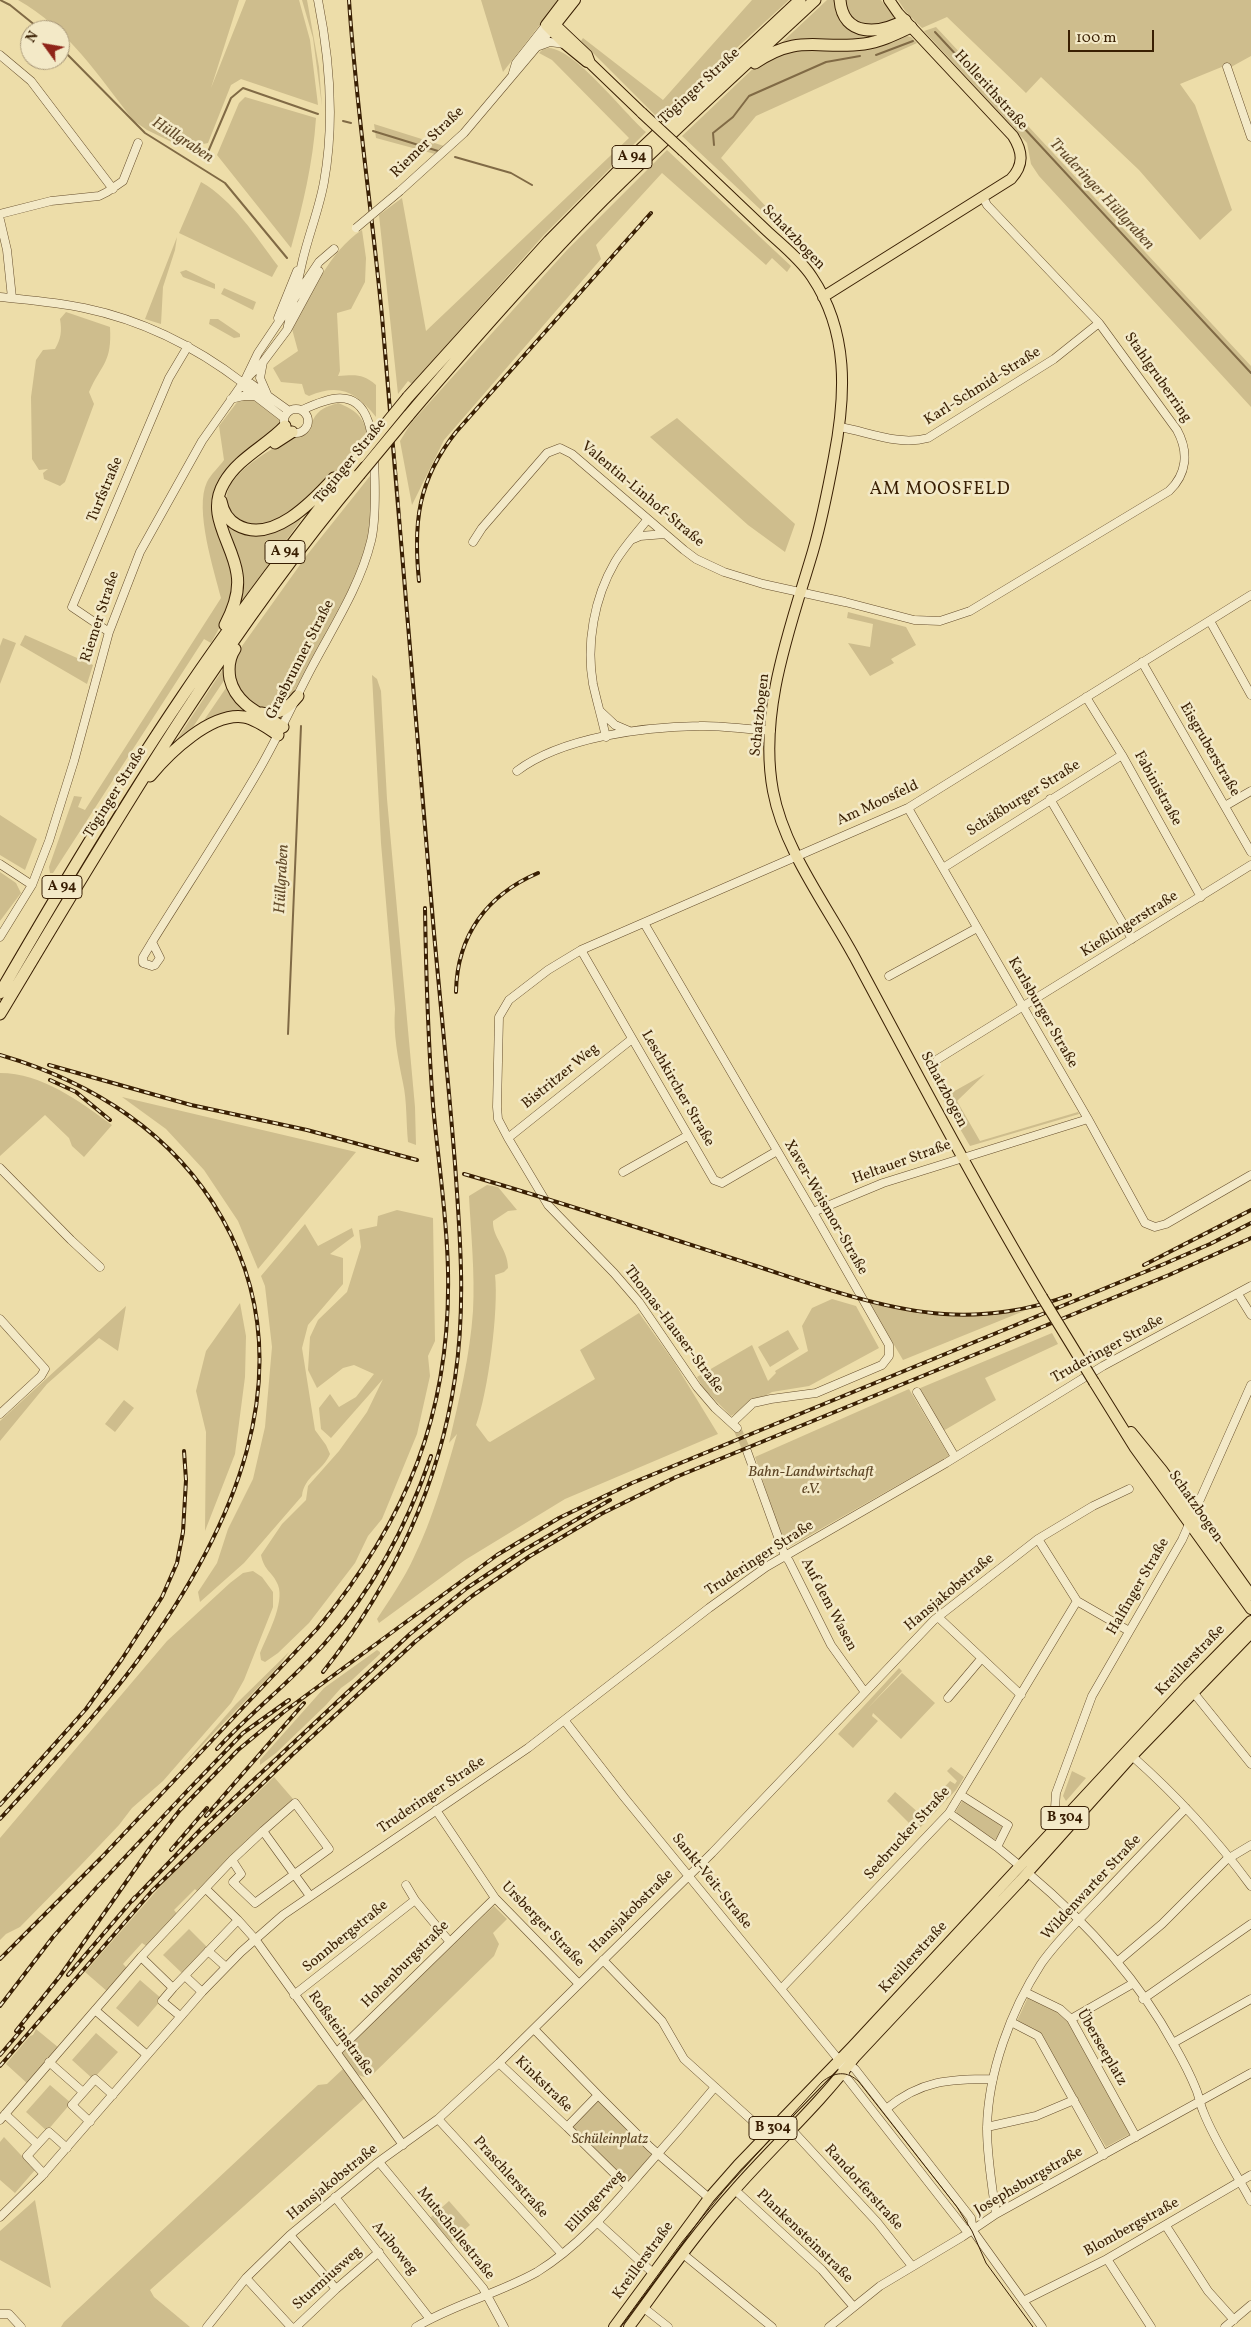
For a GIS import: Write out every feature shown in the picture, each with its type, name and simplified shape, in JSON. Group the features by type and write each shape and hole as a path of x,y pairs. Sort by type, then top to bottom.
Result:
{"highway":[{"name":"Töginger Straße","path":"0,993 109,810 214,650 358,457 408,397 549,240 603,185 800,0"},
{"name":"Töginger Straße","path":"0,1014 116,818 191,703 252,615 359,475 408,416 536,271 603,200 815,0"},
{"path":"840,0 844,14 849,21 868,31 880,31 908,24"},
{"path":"718,90 728,88 748,68 782,48 802,44 864,44 884,39 908,24"},
{"path":"214,650 233,608 238,583 235,565 216,509 220,492 234,470 288,422"},
{"path":"220,492 222,506 231,521 247,529 267,529 294,515 326,488 351,460 358,457"},
{"path":"252,615 246,632 230,656 229,670 236,694 244,703 281,731"},
{"path":"259,713 278,712 290,705 298,696"},
{"path":"116,818 129,808 151,775 174,751 187,740 211,726 228,718 242,717 281,731"}],"main road":[{"name":"Riemer Straße","path":"551,25 565,0"},
{"name":"Riemer Straße","path":"551,25 575,0"},
{"name":"Hollerithstraße","path":"889,0 908,24 1017,143 1022,159 1017,173 983,197"},
{"name":"Schatzbogen","path":"551,25 565,44 583,61 590,62"},
{"name":"Schatzbogen","path":"551,25 587,55 590,62 642,113 801,263 812,276 823,297 835,325 843,365 843,398 840,427 826,500 780,674 771,730 770,764 781,820 797,856 849,947 962,1157 1042,1297 1135,1448 1251,1609"},
{"path":"823,297 983,197"},
{"name":"Schatzbogen","path":"1118,1419 1156,1464 1251,1595"},
{"name":"Kreillerstraße","path":"630,2327 683,2254 735,2190 843,2073 1181,1692 1251,1621"},
{"name":"Kreillerstraße","path":"1068,1818 1132,1756 1251,1633"},
{"name":"Kreillerstraße","path":"614,2327 709,2198 767,2134 1024,1870"}],"street":[{"path":"287,330 302,263 324,182 331,121 327,45 318,0"},
{"name":"Riemer Straße","path":"356,228 464,133 513,73 521,67 538,47 551,25"},
{"name":"Riemer Straße","path":"513,73 516,64 551,25"},
{"path":"538,47 550,42 565,44"},
{"path":"0,55 31,81 113,189"},
{"path":"1227,67 1247,113 1251,137"},
{"path":"0,214 52,201 99,196 113,189 123,181 138,143"},
{"name":"Stahlgruberring","path":"801,592 914,620 940,621 970,611 1168,491 1178,482 1184,466 1182,440 1164,412 1099,323 987,205 983,197"},
{"path":"0,220 7,250 12,298"},
{"name":"Riemer Straße","path":"0,937 32,885 49,841 74,761 109,632 128,578 148,536 202,441 244,382 263,362 287,330 315,277 334,249 319,262 258,353 244,382"},
{"path":"274,329 294,277 302,263"},
{"path":"0,297 85,308 133,322 188,346 244,382 250,383 267,396 288,422"},
{"name":"Karl-Schmid-Straße","path":"840,427 896,440 913,441 928,438 1054,359 1099,323"},
{"name":"Turfstraße","path":"109,632 72,606 169,378 188,346"},
{"path":"263,362 260,378 267,396"},
{"path":"244,382 245,388 288,422"},
{"path":"231,399 255,396"},
{"name":"Grasbrunner Straße","path":"152,942 281,731 362,571 371,540 374,523 374,470 368,418 359,405 344,398 333,398 319,402 305,413 306,428 300,432 288,422"},
{"path":"288,422 296,409 305,413"},
{"name":"Valentin-Linhof-Straße","path":"473,542 482,528 548,453 560,448 572,454 647,520 696,559 724,572 763,584 801,592"},
{"path":"606,736 593,683 594,623 609,573 647,520"},
{"path":"631,540 640,536 665,534"},
{"name":"Am Moosfeld","path":"503,1008 517,993 548,970 582,950 908,808 1251,595"},
{"path":"1210,621 1251,696"},
{"name":"Eisgruberstraße","path":"1142,662 1251,852"},
{"name":"Fabinistraße","path":"1086,697 1122,755 1201,897"},
{"path":"600,711 615,725 631,732"},
{"path":"517,771 533,759 606,736 700,726 771,730"},
{"name":"Schäßburger Straße","path":"942,868 1122,755"},
{"path":"1225,806 1251,791"},
{"path":"1050,799 1132,939"},
{"name":"Karlsburger Straße","path":"908,808 1088,1119 1142,1218 1149,1226 1155,1227 1166,1224 1251,1175"},
{"path":"0,864 32,885"},
{"name":"Kießlingerstraße","path":"938,1058 1023,1008 1251,865"},
{"name":"Xaver-Weismor-Straße","path":"644,923 889,1345 890,1356 882,1365 816,1393 771,1398 753,1403 735,1425"},
{"path":"889,976 977,928"},
{"name":"Leschkircher Straße","path":"582,950 714,1180 722,1182 777,1151"},
{"name":"Thomas-Hauser-Straße","path":"503,1008 499,1017 497,1031 496,1107 498,1119 508,1138 548,1205 625,1285 644,1309 697,1387 714,1408 735,1425"},
{"name":"Bistritzer Weg","path":"508,1138 632,1038"},
{"name":"Heltauer Straße","path":"813,1212 883,1183 1088,1119"},
{"path":"623,1172 688,1136"},
{"path":"0,1168 71,1240 100,1266"},
{"name":"Truderinger Straße","path":"0,2217 44,2174 180,2016 226,1967 255,1939 310,1896 565,1721 709,1608 784,1556 955,1457 1113,1360 1251,1286"},
{"path":"1238,1294 1251,1315"},
{"path":"0,1318 45,1369 0,1414"},
{"name":"Halfinger Straße","path":"1068,1818 1055,1803 1057,1790 1092,1696 1189,1525 1249,1398 1251,1385"},
{"path":"917,1392 955,1457"},
{"path":"747,1451 784,1556"},
{"name":"Hansjakobstraße","path":"207,2327 246,2278 290,2236 379,2162 438,2119 499,2063 688,1876 864,1691 938,1617 1038,1538 1093,1506 1129,1489"},
{"path":"1038,1538 1077,1601 1129,1631"},
{"name":"Auf dem Wasen","path":"784,1556 792,1566 831,1645 864,1691"},
{"name":"Seebrucker Straße","path":"781,1990 949,1813 1077,1601"},
{"path":"938,1617 981,1659 1021,1694"},
{"path":"948,1698 981,1659"},
{"path":"1193,1692 1251,1764"},
{"name":"Sankt-Veit-Straße","path":"565,1721 688,1876 839,2060 843,2073 965,2229 972,2231"},
{"path":"1132,1756 1186,1808 1230,1858 1251,1886"},
{"path":"961,1796 1008,1824 997,1847"},
{"path":"37,2144 3,2117 142,1957 232,1860 295,1803 329,1849 255,1903 233,1882 241,1874 232,1860"},
{"name":"Wildenwarter Straße","path":"996,2214 987,2151 987,2127 993,2079 1011,2022 1025,1992 1042,1963 1080,1919 1186,1808"},
{"name":"Ursberger Straße","path":"436,1810 495,1898 579,1984"},
{"path":"949,1813 997,1847 1080,1919 1117,1962 1173,2043 1197,2090 1200,2103 1220,2147 1251,2201"},
{"path":"263,1831 310,1896"},
{"path":"1117,1962 1162,1924 1230,1858 1251,1844"},
{"path":"406,1885 415,1900 449,1942"},
{"path":"206,1889 255,1939"},
{"name":"Hohenburgstraße","path":"337,2052 495,1898"},
{"name":"Sonnbergstraße","path":"294,1995 415,1900"},
{"path":"180,2016 162,2001 238,1920"},
{"path":"1143,1998 1251,1924"},
{"name":"Roßsteinstraße","path":"255,1939 403,2144"},
{"path":"208,1951 226,1967"},
{"path":"142,1957 173,1988"},
{"path":"603,1960 662,2021 684,2059 767,2134"},
{"path":"185,1976 202,1992"},
{"path":"1071,2019 1132,1984"},
{"name":"Überseeplatz","path":"1025,1992 1060,2009 1071,2019 1136,2137"},
{"path":"1173,2043 1251,1999"},
{"path":"95,2010 147,2055"},
{"path":"1011,2022 1038,2036 1104,2156"},
{"path":"534,2029 658,2154 709,2198"},
{"path":"839,2060 850,2064"},
{"path":"49,2062 83,2092"},
{"name":"Kinkstraße","path":"499,2063 567,2127"},
{"name":"Sankt-Veit-Straße","path":"850,2064 971,2218 972,2231 1042,2327"},
{"name":"Josephsburgstraße","path":"829,2327 853,2306 912,2266 972,2231 996,2214 1251,2074"},
{"path":"886,2109 922,2086 965,2078 993,2079"},
{"path":"90,2122 72,2105 83,2092 95,2079 113,2095"},
{"name":"Ellingerweg","path":"416,2327 430,2319 487,2297 535,2272 562,2254 598,2223 716,2087"},
{"path":"598,2095 567,2127 628,2187"},
{"path":"987,2127 1036,2116 1074,2100"},
{"name":"Praschlerstraße","path":"438,2119 562,2254"},
{"name":"Randorferstraße","path":"791,2129 872,2215 912,2266"},
{"path":"44,2174 26,2156 49,2132 67,2148"},
{"name":"Mutschellestraße","path":"379,2162 483,2288 504,2327"},
{"name":"Blombergstraße","path":"1023,2301 1107,2259 1251,2175"},
{"name":"Plankensteinstraße","path":"735,2190 822,2270 853,2306"},
{"name":"Ariboweg","path":"335,2197 430,2319"},
{"path":"598,2223 653,2273"},
{"path":"1166,2226 1208,2291 1234,2320"},
{"path":"290,2236 336,2289"},
{"name":"Sturmiusweg","path":"296,2327 379,2252"},
{"path":"683,2254 772,2327"},
{"path":"1107,2259 1151,2327"},
{"path":"246,2278 292,2327"},
{"path":"1226,2327 1251,2305"},
{"path":"644,2308 668,2327"},
{"path":"0,2314 9,2314 22,2327"}],"green space":[{"path":"18,0 239,0 211,88 246,0 299,0 310,40 318,105 241,79 231,85 208,143 184,148 147,130 134,121 82,54 70,42 70,20 46,20"},
{"path":"302,0 307,0 319,67 322,106 313,38"},
{"path":"481,0 559,0 503,72"},
{"path":"752,0 789,0 659,119 581,41 583,38 663,100"},
{"path":"827,0 838,0 851,27 897,28 867,39 778,46"},
{"path":"844,0 881,0 896,20 866,28 849,16"},
{"path":"898,0 1251,0 1251,56 1231,67 1229,64 1180,84 1195,105 1232,210 1200,240 1139,170 1041,77 1026,93 947,17 922,28 906,12"},
{"path":"936,27 1251,366 1251,407 1039,176 1031,164 1027,143 924,31"},
{"path":"902,35 911,37 917,43 756,116 721,158 795,238 793,240 682,136 759,63 780,53"},
{"path":"549,48 560,51 586,70 646,132 543,236 412,384 408,381 398,394 379,215 402,198 426,331 629,138 552,60 539,53 543,49"},
{"path":"245,97 316,118 307,184 291,248 217,155 239,103"},
{"path":"374,124 444,146 435,154 376,138"},
{"path":"667,150 791,266 787,272 772,258 766,265 662,173 596,245 601,259 444,440 412,505 400,441 411,423 567,250"},
{"path":"201,182 234,209 261,243 278,266 272,277 179,233"},
{"path":"362,230 366,258 365,282 351,309 337,313 340,371 338,376 354,375 367,378 376,385 376,417 361,401 347,392 330,390 309,396 305,394 302,384 281,382 273,368 298,351 292,329 330,262 350,239"},
{"path":"177,237 175,250 163,287 161,324 145,319"},
{"path":"186,270 215,284 215,289 183,277 180,272"},
{"path":"224,288 256,302 253,310 221,294"},
{"path":"66,312 110,327 110,339 108,356 89,392 94,404 65,482 60,486 44,479 43,473 48,469 39,470 32,459 31,397 36,360 43,350 55,349 59,342 60,319"},
{"path":"210,319 218,319 240,334 240,337 234,338 209,324"},
{"path":"253,398 280,420 281,425 277,431 241,455 217,485 236,585 226,616 211,643 204,639 53,873 50,873 49,867 74,796 82,797 78,807 85,810 221,598 206,540 203,508 204,494 207,482 224,460 219,426 238,401"},
{"path":"338,403 357,414 365,426 367,432 355,445 356,450 305,504 293,513 272,524 241,524 231,513 227,503 227,493 239,474 289,438 305,434 310,430 313,420 320,411"},
{"path":"677,418 795,524 785,552 748,525 650,437"},
{"path":"370,476 372,513 368,545 355,578 288,703 281,709 258,708 244,699 233,676 237,653 307,555"},
{"path":"222,512 264,535 285,528 297,518 301,520 239,605"},
{"path":"848,612 906,627 916,645 891,659 894,663 870,676 848,643 870,647 873,624 847,618"},
{"path":"25,635 93,665 87,684 20,645"},
{"path":"3,638 16,643 0,684 0,646"},
{"path":"227,663 227,676 185,739 164,759"},
{"path":"372,675 377,679 381,691 387,799 415,1107 416,1145 408,1142 405,1097 395,1037 395,1009 381,843"},
{"path":"228,685 237,701 251,714 198,729"},
{"path":"0,815 37,839 25,870 0,855"},
{"path":"0,872 16,883 21,893 0,921"},
{"path":"0,1073 16,1074 45,1083 73,1098 112,1125 84,1157 72,1146 69,1138 45,1115 0,1156"},
{"path":"985,1074 957,1101 980,1141 1078,1112 1079,1114 970,1146 942,1098"},
{"path":"122,1097 356,1152 258,1269 238,1221 204,1170 166,1129"},
{"path":"487,1185 498,1187 517,1210 508,1211 493,1221 493,1227 506,1255 508,1268 504,1272 495,1275 496,1290 492,1351 485,1393 476,1425 488,1441 490,1442 595,1379 580,1350 639,1313 674,1362 718,1434 565,1499 465,1560 379,1623 377,1619 397,1589 421,1543 457,1434 449,1443 467,1361 472,1328 473,1268 469,1196"},
{"path":"397,1210 433,1218 435,1341 428,1356 430,1376 417,1434 382,1519 368,1536 355,1563 309,1623 278,1653 265,1662 261,1660 260,1653 277,1610 280,1592 276,1581 264,1565 261,1555 282,1524 306,1500 308,1486 339,1451 367,1412 383,1379 331,1438 321,1429 319,1408 330,1394 339,1407 356,1397 374,1374 354,1365 343,1368 317,1388 308,1370 310,1337 318,1320 347,1292 361,1247 359,1230 377,1226 378,1216"},
{"path":"305,1224 318,1246 352,1228 354,1236 330,1254 343,1258 343,1284 308,1325 302,1348 315,1430 330,1454 323,1465 306,1483 302,1496 244,1563 200,1602 198,1592 217,1563 228,1529 253,1479 265,1427 272,1347 265,1286 261,1276"},
{"path":"832,1299 856,1306 879,1348 809,1386 772,1392 731,1416 703,1388 697,1377 752,1345 768,1381 776,1373 775,1371 808,1351 802,1326 812,1308"},
{"path":"868,1301 922,1313 959,1317 1024,1311 903,1360"},
{"path":"240,1303 246,1336 245,1377 235,1454 205,1531 206,1432 196,1391 206,1351"},
{"path":"126,1306 118,1351 99,1338 47,1384 0,1441 0,1421"},
{"path":"788,1330 799,1349 770,1367 758,1347"},
{"path":"1052,1333 1058,1344 985,1378 996,1400 943,1431 918,1389"},
{"name":"Bahn-Landwirtschaft e.V.","path":"909,1389 949,1456 789,1547 783,1542 755,1457"},
{"path":"124,1400 134,1408 115,1432 105,1424"},
{"path":"253,1571 262,1577 273,1592 273,1607 244,1680 231,1703 163,1781 132,1808 119,1825 20,1927 6,1934 0,1940 0,1838 167,1641 230,1583 243,1573"},
{"path":"377,1650 380,1654 341,1688 276,1753 260,1765 260,1760 324,1688"},
{"path":"289,1652 279,1666 180,1768 236,1704"},
{"path":"899,1668 902,1671 867,1709 902,1673 935,1703 901,1739 873,1713 872,1716 878,1721 853,1748 838,1734"},
{"path":"951,1767 964,1777 956,1790 917,1831 887,1801 895,1792 920,1814 950,1781 955,1784 957,1781 947,1771"},
{"path":"1072,1771 1086,1778 1066,1801 1063,1796"},
{"path":"274,1777 293,1799 230,1857 198,1892 195,1889 174,1910 178,1915 148,1947 142,1943 123,1964 128,1969 108,1992 85,1972 166,1880"},
{"path":"963,1800 1002,1824 1005,1828 999,1839 994,1839 958,1815 956,1811"},
{"path":"494,1906 507,1919 493,1933 499,1944 494,1956 371,2076 366,2077 357,2074 342,2053 344,2050"},
{"path":"189,1929 208,1948 183,1974 163,1955"},
{"path":"140,1980 162,1999 138,2027 116,2008"},
{"path":"1028,1997 1058,2011 1067,2020 1130,2134 1106,2147 1040,2034 1017,2021"},
{"path":"36,2029 59,2048 28,2084 6,2064 30,2036 33,2035"},
{"path":"96,2033 118,2052 93,2079 72,2060"},
{"path":"344,2068 365,2098 150,2290 154,2297 190,2327 61,2327 64,2322 318,2085 327,2084"},
{"path":"50,2085 71,2103 47,2131 26,2112"},
{"name":"Schüleinplatz","path":"597,2097 653,2154 626,2185 568,2126"},
{"path":"4,2137 35,2170 15,2193 0,2180 0,2142"},
{"path":"35,2200 51,2288 0,2260 0,2231"},
{"path":"449,2201 470,2225 451,2242 430,2218"}],"waterway":[{"name":"Hüllgraben","path":"0,0 10,5 29,20"},
{"name":"Truderinger Hüllgraben","path":"935,32 1251,373"},
{"name":"Truderinger Hüllgraben","path":"876,55 913,41"},
{"name":"Truderinger Hüllgraben","path":"714,145 713,133 733,117 749,96 826,62 860,56"},
{"name":"Hüllgraben","path":"70,57 145,133 225,183 287,258"},
{"name":"Truderinger Hüllgraben","path":"203,156 208,152 231,98 243,88 318,114"},
{"name":"Truderinger Hüllgraben","path":"343,121 351,123"},
{"name":"Truderinger Hüllgraben","path":"373,131 438,151"},
{"name":"Truderinger Hüllgraben","path":"455,157 511,173 532,185"},
{"name":"Hüllgraben","path":"288,1034 301,726"}],"tunnel":[{"path":"737,1428 747,1451"}],"tram line":[{"path":"620,2327 682,2242 726,2188 822,2082 836,2074 845,2074 859,2082 957,2207 972,2231 986,2263 1033,2327"}],"railway":[{"path":"323,1672 348,1639 370,1605 408,1534 424,1496 448,1418 458,1351 461,1297 455,1164 427,856 389,393 349,0"},
{"path":"419,581 417,540 421,502 433,467 443,450 456,432 651,213"},
{"path":"456,992 462,952 478,919 504,893 538,873"},
{"path":"0,1959 101,1858 317,1629 349,1588 376,1547 399,1505 417,1462 432,1418 441,1372 447,1323 448,1271 444,1208 431,1080 425,908"},
{"path":"0,1055 34,1066 98,1096 128,1115 155,1136 180,1160 222,1218 247,1276 258,1335 258,1393 247,1451 227,1507 201,1562 170,1614 135,1664 103,1704 0,1819"},
{"path":"49,1065 191,1105 307,1130 417,1160"},
{"path":"50,1080 76,1092 110,1120"},
{"path":"464,1174 573,1207 823,1288 872,1302 920,1312 960,1315 992,1313 1040,1305 1070,1295"},
{"path":"1144,1265 1251,1210"},
{"path":"16,2031 60,1976 150,1848 180,1810 238,1750 285,1711 497,1555 559,1518 632,1483 1164,1264 1210,1244 1251,1223"},
{"path":"0,2066 152,1891 292,1755 416,1641 472,1596 530,1556 601,1514 676,1477 1169,1275 1251,1238"},
{"path":"0,1805 86,1709 122,1659 162,1597 177,1563 183,1532 186,1480 184,1451"},
{"path":"217,1749 312,1657 359,1601 400,1531 431,1456"},
{"path":"132,1901 201,1829 410,1634 467,1588 524,1550 610,1500"},
{"path":"0,2006 53,1937 189,1789 243,1733 289,1700"},
{"path":"206,1816 304,1703"},
{"path":"171,1850 207,1808"},
{"path":"68,1975 135,1897"},
{"path":"0,2055 23,2028"}],"district":[{"name":"AM MOOSFELD","path":"940,491"}]}
